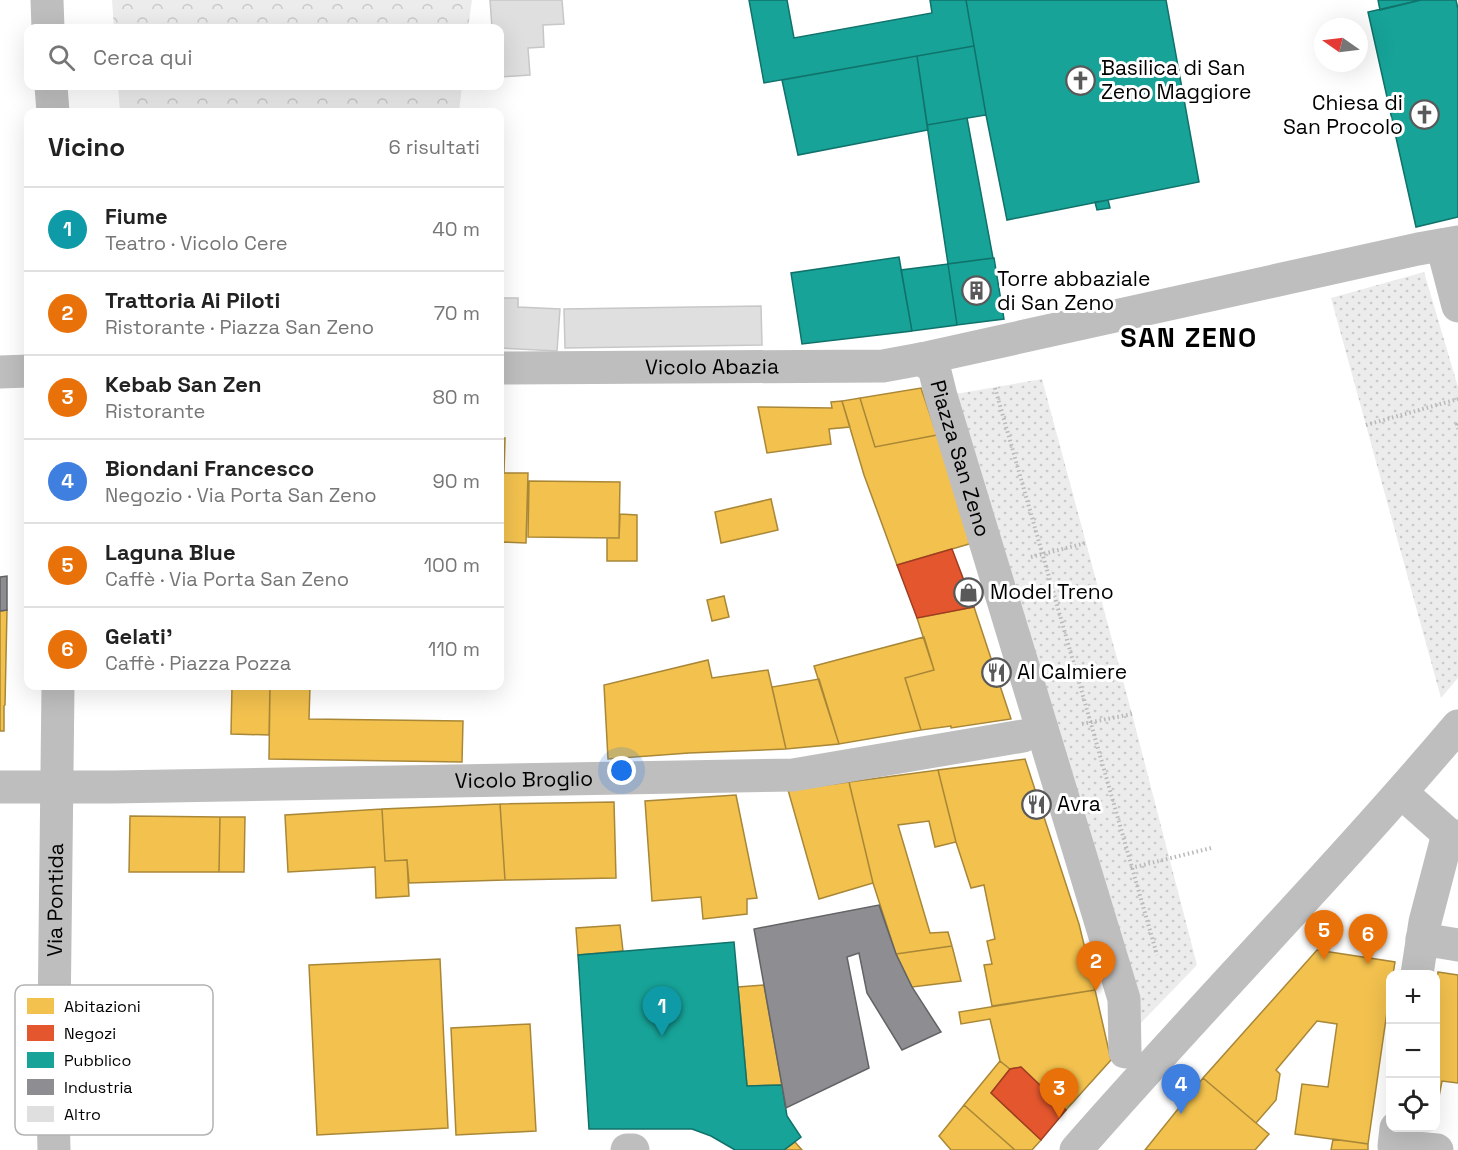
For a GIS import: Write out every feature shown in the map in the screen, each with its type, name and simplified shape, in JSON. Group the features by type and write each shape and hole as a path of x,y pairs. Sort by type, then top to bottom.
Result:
{"street":[{"path":"47,0 48,24"},
{"path":"51,90 53,108"},
{"name":"Piazza San Zeno","path":"921,358 1439,245 1458,306"},
{"name":"Piazza San Zeno","path":"921,358 934,368 1124,999 1125,1052"},
{"name":"Vicolo Abazia","path":"504,368 883,366 921,358"},
{"path":"0,372 24,371"},
{"name":"Via Pontida","path":"54,985 58,690"},
{"path":"1076,1150 1402,792 1458,726"},
{"name":"Vicolo Broglio","path":"0,787 56,788 793,774 1023,736"},
{"path":"1402,792 1453,836 1425,922 1418,970"},
{"path":"1422,939 1458,945"},
{"path":"1396,1132 1394,1146 1437,1150"},
{"name":"Via Pontida","path":"54,1135 54,1150"},
{"path":"627,1150 633,1150"}],"path":[{"path":"995,387 1158,958"},
{"path":"1366,425 1458,399"},
{"path":"1458,424 1458,429"},
{"path":"993,566 1086,543"},
{"path":"1087,879 1211,848"}],"green space":[{"path":"112,0 472,0 469,24 114,24"},
{"path":"118,90 462,90 459,108 120,108"},
{"path":"1424,272 1458,387 1458,678 1441,698 1331,298"},
{"path":"1042,379 1197,965 1137,1027 950,395"}],"building: Abitazioni":[{"path":"921,388 937,435 875,447 860,398"},
{"path":"860,398 875,447 937,435 976,542 897,565 864,475 842,401"},
{"path":"842,401 850,427 829,429 831,444 767,453 758,407 832,408 831,402"},
{"path":"504,473 528,473 526,543 504,542"},
{"path":"529,481 620,482 619,538 528,537"},
{"path":"771,499 778,530 721,543 715,512"},
{"path":"620,514 637,515 637,561 607,561 607,538 619,538"},
{"path":"724,596 729,617 712,621 707,600"},
{"path":"974,607 1011,719 921,730 905,678 934,670 917,618"},
{"path":"7,610 4,731 0,731 0,611"},
{"path":"924,637 934,670 905,678 921,730 839,744 814,666"},
{"path":"708,660 712,678 768,670 786,749 608,759 604,685"},
{"path":"819,679 839,744 786,749 772,687"},
{"path":"232,690 270,690 269,735 231,734"},
{"path":"270,690 310,690 309,719 463,721 462,762 269,759"},
{"path":"1025,759 1079,924 1095,990 992,1006 984,965 992,964 987,941 995,939 984,885 971,888 956,842 938,770"},
{"path":"938,770 956,842 935,847 929,821 898,825 930,933 948,932 952,946 896,954 873,883 849,782"},
{"path":"849,782 873,883 819,899 788,790"},
{"path":"736,795 757,898 747,899 747,914 703,919 701,897 652,901 645,801"},
{"path":"614,802 616,878 505,880 500,804"},
{"path":"500,804 505,880 409,883 407,860 385,861 382,809"},
{"path":"382,809 385,861 407,860 409,896 376,898 375,867 288,872 285,815"},
{"path":"130,816 220,817 219,872 129,872"},
{"path":"220,817 245,817 244,872 219,872"},
{"path":"620,925 623,951 578,955 576,928"},
{"path":"952,946 961,981 912,987 896,954"},
{"path":"1317,950 1395,962 1394,970 1386,970 1386,1019 1368,1144 1295,1134 1302,1084 1328,1087 1337,1024 1317,1021 1276,1070 1280,1074 1276,1100 1256,1123 1203,1078"},
{"path":"440,959 448,1128 317,1135 309,965"},
{"path":"1440,972 1458,975 1458,1083 1442,1081 1440,1091"},
{"path":"764,985 782,1085 747,1086 738,987"},
{"path":"1095,990 1111,1060 1066,1110 1021,1067 1010,1069 1000,1061 990,1019 961,1024 959,1012"},
{"path":"530,1024 536,1131 456,1135 451,1028"},
{"path":"1000,1061 1010,1069 991,1093 1041,1140 1032,1150 1015,1150 964,1105"},
{"path":"1203,1078 1269,1134 1255,1150 1145,1150"},
{"path":"964,1105 1015,1150 951,1150 939,1136"},
{"path":"1333,1139 1368,1144 1368,1150 1331,1150"},
{"path":"795,1142 802,1150 784,1150"}],"building: Negozi":[{"path":"952,549 974,607 917,618 897,565"},
{"path":"1021,1067 1066,1110 1041,1140 991,1093 1010,1069"}],"building: Pubblico":[{"path":"749,0 787,0 794,38 932,13 930,0 966,0 974,46 764,83"},
{"name":"Basilica di San Zeno Maggiore","path":"966,0 1166,0 1199,182 1007,220"},
{"path":"1378,0 1421,0 1380,10"},
{"name":"Chiesa di San Procolo","path":"1421,0 1456,0 1458,9 1458,217 1416,227 1368,12"},
{"path":"974,46 986,115 927,125 917,56"},
{"path":"917,56 928,130 798,155 782,80"},
{"path":"967,118 993,258 948,264 927,125"},
{"path":"1108,200 1110,208 1097,210 1095,202"},
{"path":"899,257 912,331 802,344 791,273"},
{"name":"Torre abbaziale di San Zeno","path":"994,258 1004,319 957,325 948,264"},
{"path":"948,264 957,325 912,331 901,270"},
{"path":"734,942 747,1086 782,1085 787,1116 801,1137 784,1150 735,1150 711,1136 692,1129 589,1129 578,955"}],"building: Industria":[{"path":"7,576 7,610 0,611 0,577"},
{"path":"879,905 896,954 912,987 941,1032 902,1050 867,993 859,953 847,957 869,1068 786,1108 754,929"}],"building: Altro":[{"path":"490,0 562,0 564,24 543,25 544,47 528,48 530,75 504,77 504,24 492,24"},
{"path":"504,298 518,298 518,307 560,309 557,351 504,348"},
{"path":"761,306 762,345 565,348 564,309"}],"place":[{"name":"Basilica di San Zeno Maggiore","path":"1080,80"},
{"name":"Chiesa di San Procolo","path":"1424,115"},
{"name":"Torre abbaziale di San Zeno","path":"976,291"},
{"name":"Model Treno","path":"969,592"},
{"name":"Al Calmiere","path":"996,672"},
{"name":"Avra","path":"1036,804"},
{"name":"Laguna Blue","path":"1324,960"},
{"name":"Gelati'","path":"1368,964"},
{"name":"Trattoria Ai Piloti","path":"1096,991"},
{"name":"Fiume","path":"662,1036"},
{"name":"Biondani Francesco","path":"1181,1114"},
{"name":"Kebab San Zen","path":"1059,1118"}],"district":[{"name":"SAN ZENO","path":"1189,338"}]}
